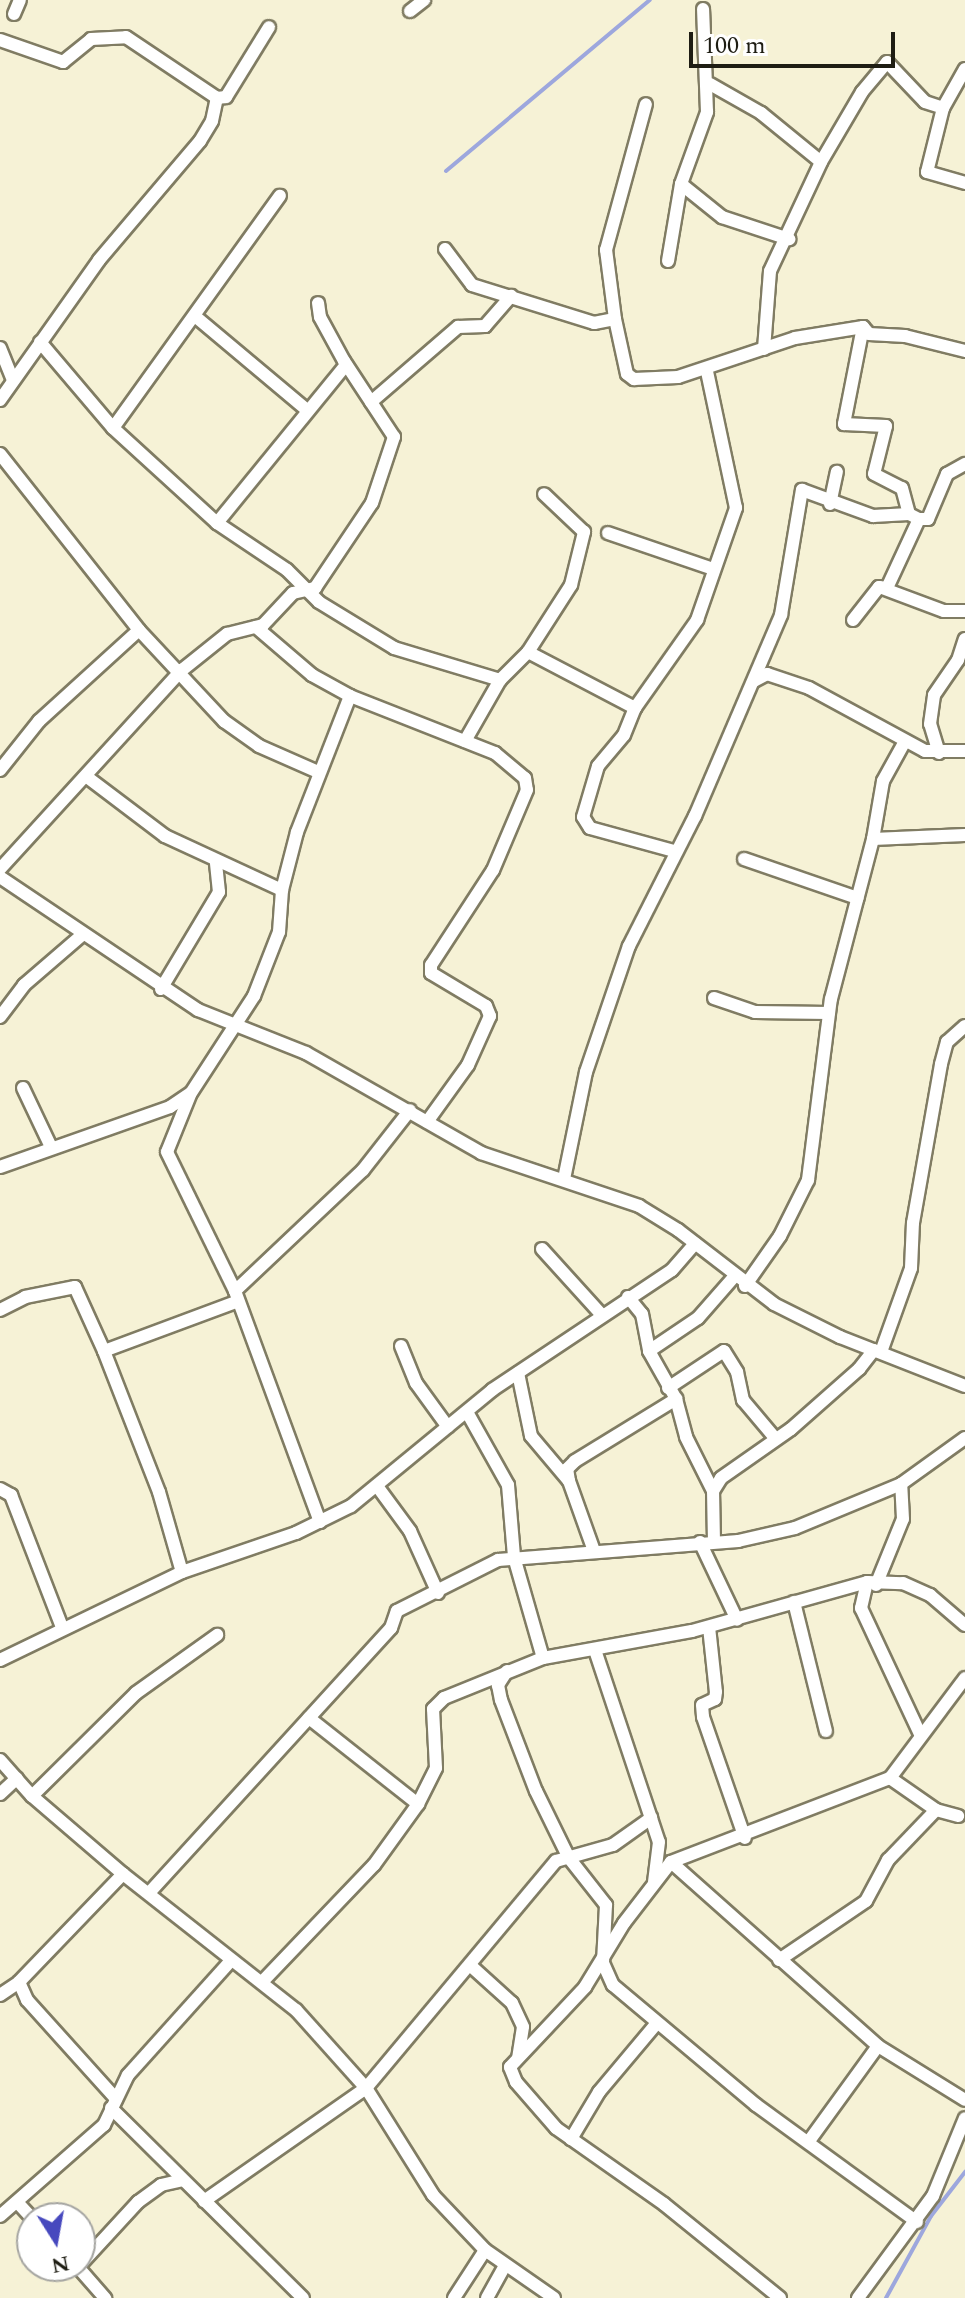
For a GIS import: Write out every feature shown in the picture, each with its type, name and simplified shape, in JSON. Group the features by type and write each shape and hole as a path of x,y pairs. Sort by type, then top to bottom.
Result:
{"street":[{"path":"14,14 20,0"},
{"path":"410,11 424,0"},
{"path":"668,261 681,184 707,112 710,84 703,9"},
{"path":"0,40 63,62 91,39 126,37 217,98 226,97 269,27"},
{"path":"764,349 770,271 789,239 821,162 887,62 925,102 943,108"},
{"path":"965,69 943,108 927,172 965,183"},
{"path":"710,84 761,113 821,162"},
{"path":"0,400 99,260 200,141 212,121 217,98"},
{"path":"646,104 606,250 615,319 627,374 653,381 707,371 795,338 863,327"},
{"path":"681,184 722,217 789,239"},
{"path":"113,428 196,317 280,196"},
{"path":"445,249 472,285 594,323 615,319"},
{"path":"371,402 458,327 485,326 511,296"},
{"path":"0,869 182,670 227,634 256,627 293,593 321,580 372,503 394,437 346,365 320,317 318,303"},
{"path":"196,317 307,410"},
{"path":"863,327 869,334 905,336 965,351"},
{"path":"863,327 844,424 886,426 874,474 902,488 914,516 894,578 887,588 879,587"},
{"path":"40,342 113,428 217,523 306,589 394,648 500,680"},
{"path":"0,348 13,381"},
{"path":"217,523 346,365"},
{"path":"674,851 584,824 598,766 624,735 635,708 697,620 736,508 707,371"},
{"path":"0,454 139,630 182,670 238,733 318,772"},
{"path":"564,1179 586,1072 629,946 674,851 695,816 781,615 802,490 830,504 889,519 914,516 928,519 947,474 965,464"},
{"path":"830,504 837,472"},
{"path":"465,741 500,680 528,652 571,585 584,532 544,494"},
{"path":"608,533 713,569"},
{"path":"879,587 944,611 965,611"},
{"path":"853,620 879,587"},
{"path":"256,627 312,675 350,696 465,741 518,768 527,790 493,870 431,965 431,973 486,1006 490,1016 468,1065 427,1122"},
{"path":"0,770 39,721 139,630"},
{"path":"939,753 930,724 934,695 958,660 965,639"},
{"path":"528,652 635,708"},
{"path":"754,681 767,674 809,688 904,743 939,753 965,751"},
{"path":"320,1522 236,1296 167,1152 191,1093 239,1025 279,932 282,890 318,772 350,696"},
{"path":"745,1286 780,1236 808,1180 816,1148 829,1013 873,839 883,781 904,743"},
{"path":"87,777 165,836 282,890"},
{"path":"873,839 965,835"},
{"path":"744,859 857,898"},
{"path":"161,989 219,892 216,862"},
{"path":"0,877 161,989 306,1053 481,1153 639,1206 695,1244 733,1278 797,1317 965,1386"},
{"path":"0,1017 24,985 82,935"},
{"path":"714,998 755,1012 829,1013"},
{"path":"713,1491 721,1478 775,1438 877,1351 911,1268 913,1223 941,1064 947,1042 965,1026"},
{"path":"23,1088 51,1147"},
{"path":"0,1167 170,1107 191,1093"},
{"path":"104,1351 236,1296 363,1170 410,1110"},
{"path":"0,1660 62,1627 182,1572 320,1522 377,1486 518,1373 601,1314 672,1270 695,1244"},
{"path":"542,1249 601,1314"},
{"path":"649,1351 698,1318 733,1278"},
{"path":"0,1310 25,1297 75,1287 104,1351 159,1492 182,1572"},
{"path":"628,1297 642,1314 649,1351 676,1399 686,1437 713,1491 714,1542"},
{"path":"401,1346 416,1383 448,1427"},
{"path":"668,1388 724,1351 737,1372 743,1400 775,1438"},
{"path":"518,1373 531,1436 569,1481"},
{"path":"594,1551 567,1469 575,1461 676,1399"},
{"path":"467,1412 508,1485 518,1562 543,1658"},
{"path":"149,1893 391,1628 397,1611 438,1593 498,1560 518,1562 594,1551 714,1542 795,1528 901,1484 965,1438"},
{"path":"901,1484 903,1519 860,1601 870,1633 920,1734"},
{"path":"377,1486 410,1531 438,1593"},
{"path":"0,1489 11,1495 62,1627"},
{"path":"700,1542 737,1620"},
{"path":"262,1982 374,1865 418,1804 436,1768 433,1709 444,1698 543,1658 709,1627 871,1584 903,1583 930,1595 965,1625"},
{"path":"794,1602 826,1731"},
{"path":"709,1627 716,1692 715,1699 702,1705 703,1717 745,1838"},
{"path":"32,1796 136,1693 217,1635"},
{"path":"595,1650 659,1842 654,1882"},
{"path":"507,1671 498,1685 501,1700 569,1858 606,1905 603,1963 613,1985 656,2024 917,2222"},
{"path":"780,2298 664,2204 571,2139 516,2082 510,2067 603,1963 654,1882 671,1862 745,1838 890,1778 965,1678"},
{"path":"309,1718 418,1804"},
{"path":"0,1760 32,1796 123,1874 229,1963 262,1982 296,2010 366,2088 433,2195 485,2250 554,2298"},
{"path":"0,1794 17,1778"},
{"path":"890,1778 936,1810 958,1816"},
{"path":"779,1960 866,1901 888,1860 936,1810"},
{"path":"204,2201 366,2088 411,2029 471,1966 550,1867 613,1845 651,1818"},
{"path":"671,1862 878,2046 965,2100"},
{"path":"0,1995 19,1982 123,1874"},
{"path":"17,2202 104,2125 128,2075 229,1963"},
{"path":"471,1966 512,2003 523,2027 518,2057"},
{"path":"19,1982 27,2000 182,2180 303,2298"},
{"path":"571,2139 599,2092 656,2024"},
{"path":"809,2141 878,2046"},
{"path":"858,2298 917,2222 965,2118"},
{"path":"96,2248 138,2202 161,2185 182,2180"},
{"path":"0,2216 16,2203"},
{"path":"454,2298 485,2250"},
{"path":"487,2298 505,2266"},
{"path":"92,2282 105,2298"}],"waterway":[{"path":"446,171 650,0"},
{"path":"886,2298 931,2216 965,2172"}]}
